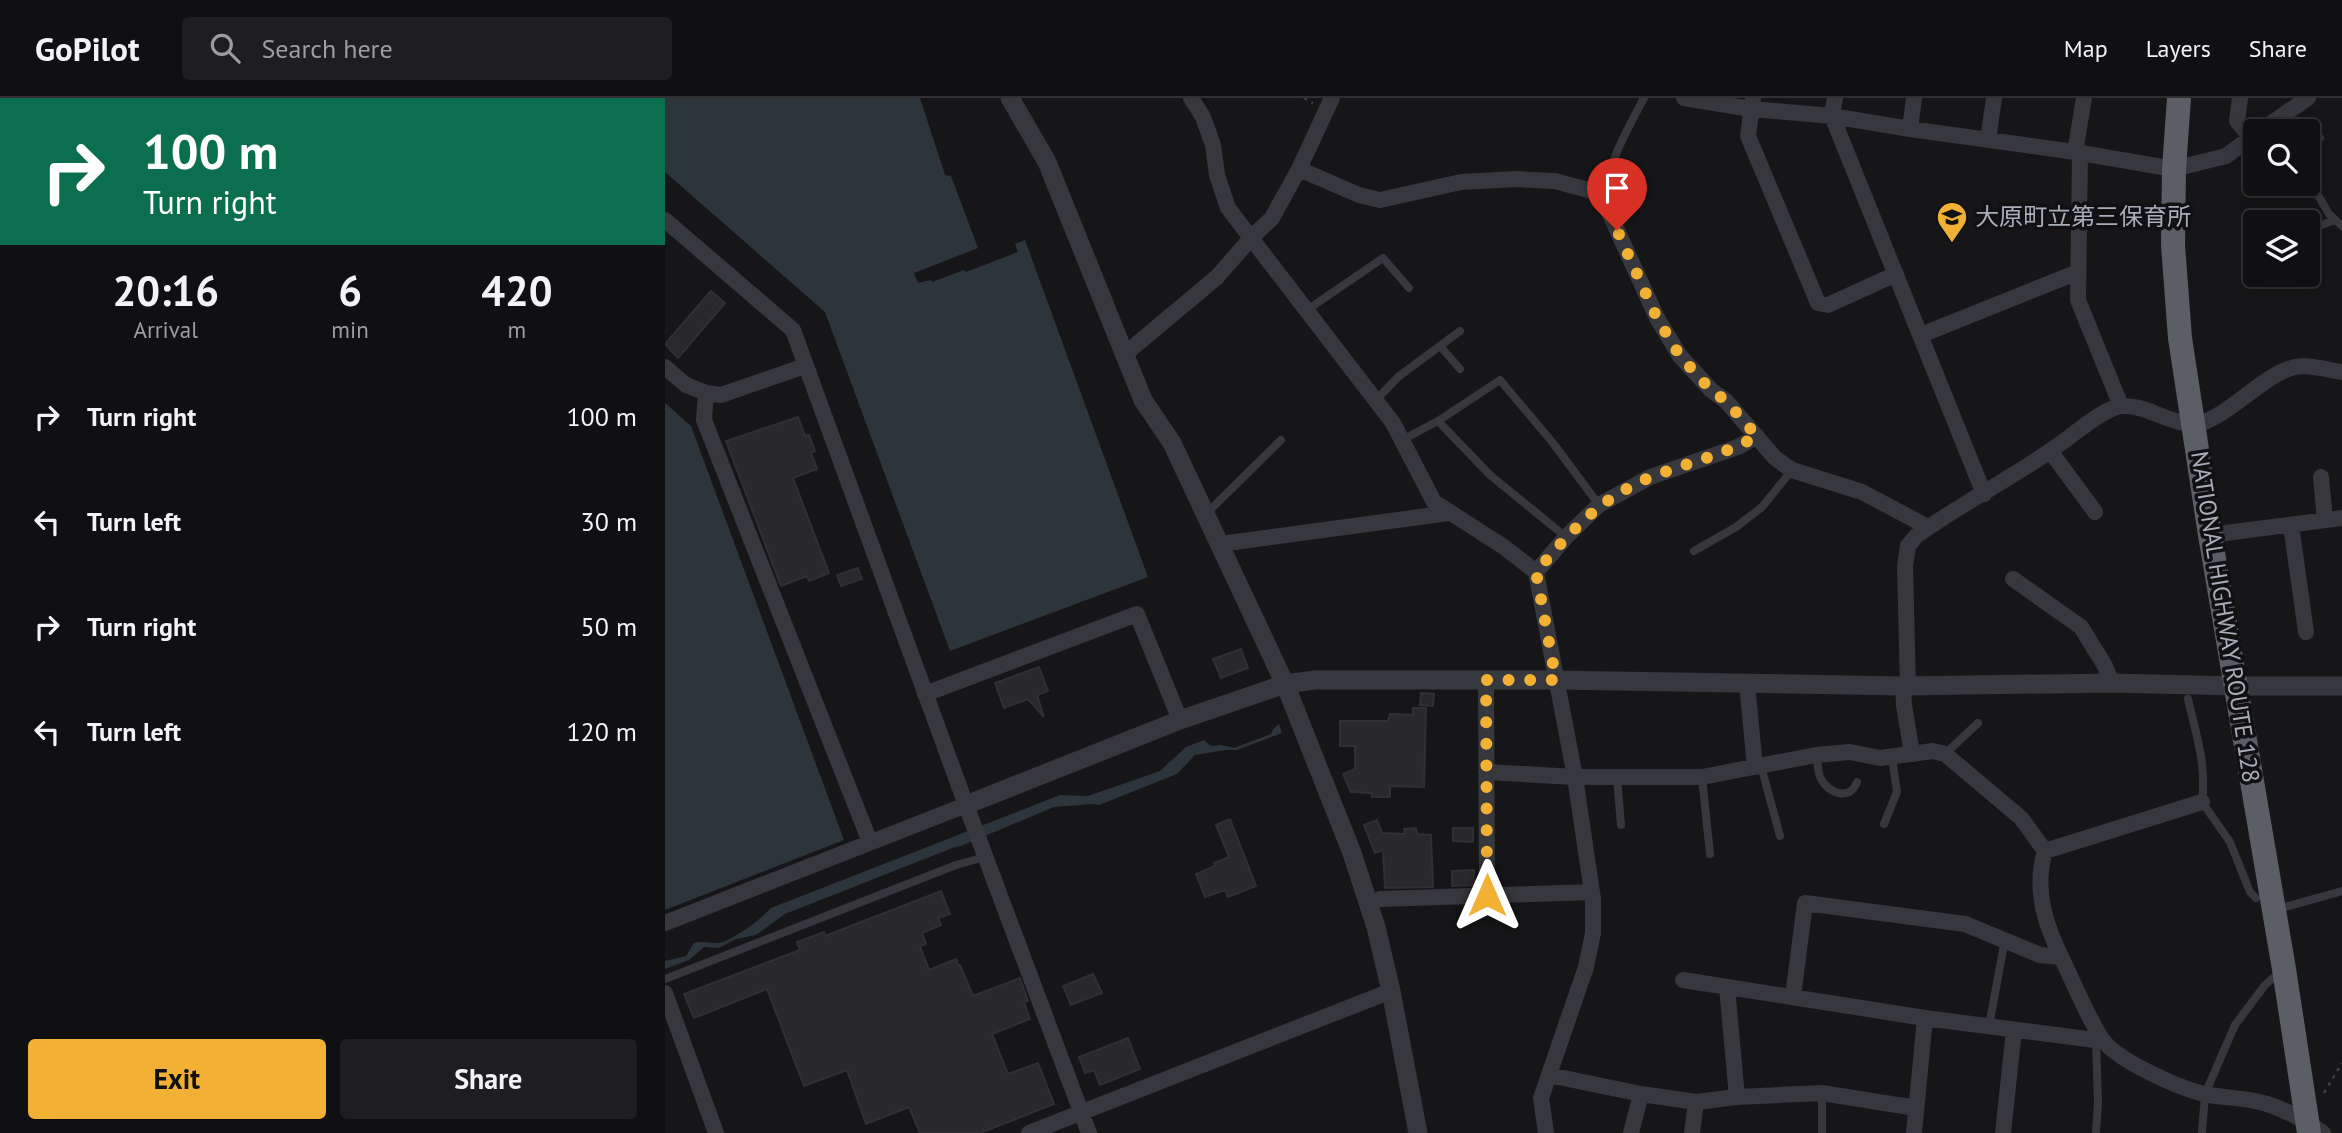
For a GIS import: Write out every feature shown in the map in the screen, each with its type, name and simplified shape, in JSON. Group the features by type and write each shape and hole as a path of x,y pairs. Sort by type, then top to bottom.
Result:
{"highway":[{"name":"NATIONAL HIGHWAY ROUTE 128","path":"2179,98 2173,169 2175,292 2210,536 2236,686 2265,904 2284,969 2313,1129"}],"street":[{"path":"1010,98 1047,162 1143,400 1172,443 1285,684 1352,853 1376,927 1418,1133"},
{"path":"1191,98 1213,145 1217,175 1228,208 1375,400 1402,440 1434,502 1504,547 1536,572 1575,777 1592,892 1593,933 1586,967 1541,1098 1546,1133"},
{"path":"1125,354 1217,277 1272,218 1299,169 1332,98"},
{"path":"1684,98 1752,104 2078,152 2173,169 2226,156 2243,144"},
{"path":"1835,98 1832,116 1984,494"},
{"path":"1910,129 1915,98"},
{"path":"1988,140 1994,98"},
{"path":"2084,98 2078,152 2078,300 2121,406"},
{"path":"2240,98 2237,121 2243,125"},
{"path":"2278,119 2308,98"},
{"path":"1752,104 1748,136 1818,303 1828,305 1896,274"},
{"path":"1299,169 1359,195 1380,200 1461,182 1516,179 1555,181 1599,193 1604,197 1657,318 1680,356 1711,390 1726,401 1775,458 1792,470 1862,492 1928,527"},
{"path":"665,220 793,331 1089,1133"},
{"path":"1921,335 2078,272"},
{"path":"665,367 686,386 721,395 805,366"},
{"path":"1912,754 1903,705 1905,566 1908,546 1916,536 2051,452 2097,417 2121,406 2193,424 2209,421 2261,385 2296,367 2342,372"},
{"path":"706,393 704,420 870,842"},
{"path":"1536,572 1566,537 1599,505 1650,478 1738,447 1757,436"},
{"path":"2051,452 2095,512"},
{"path":"2321,477 2325,520"},
{"path":"1220,544 1449,513"},
{"path":"2210,536 2342,518"},
{"path":"2291,525 2306,632"},
{"path":"2013,579 2081,627 2105,666 2112,683"},
{"path":"925,694 1137,614 1179,720"},
{"path":"665,923 1179,720 1285,684 1315,680 1556,680 1905,686 2112,683 2342,686"},
{"path":"1486,680 1487,895"},
{"path":"1747,683 1758,766"},
{"path":"1486,772 1617,778 1702,777 1816,755 1850,752 1880,758 1933,751 1945,754 2021,818 2045,851"},
{"path":"2045,851 2202,802"},
{"path":"2045,851 2041,863 2043,915 2099,1041"},
{"path":"1380,899 1592,892"},
{"path":"1793,997 1805,903 1965,924 2005,938 2040,955 2061,957"},
{"path":"1683,980 1925,1018 2099,1041 2149,1073 2205,1094 2266,1104 2313,1129"},
{"path":"1727,987 1737,1097"},
{"path":"1029,1133 1391,991"},
{"path":"665,993 716,1133"},
{"path":"1914,1133 1925,1018"},
{"path":"2003,1133 2014,1030"},
{"path":"1549,1075 1696,1102 1822,1093 1916,1108"},
{"path":"1631,1133 1641,1094"},
{"path":"1692,1133 1696,1102"}],"lane":[{"path":"1604,197 1607,178 1618,147 1644,98"},
{"path":"2318,196 2329,215 2342,226"},
{"path":"2320,225 2335,220"},
{"path":"1307,310 1383,258 1409,288"},
{"path":"1375,400 1398,377 1460,331"},
{"path":"1440,346 1460,369"},
{"path":"1402,440 1438,421 1500,380 1553,443 1599,505"},
{"path":"1438,421 1490,475 1566,537"},
{"path":"1206,514 1281,440"},
{"path":"1694,551 1736,527 1762,507 1792,470"},
{"path":"2188,699 2202,757 2205,782 2202,802 2230,842 2250,892 2265,904 2342,891"},
{"path":"1945,754 1977,723"},
{"path":"1816,755 1820,776 1827,787 1837,793 1847,794 1854,789 1857,782"},
{"path":"1884,824 1897,792 1892,757"},
{"path":"1758,766 1780,836"},
{"path":"1702,777 1710,854"},
{"path":"1617,778 1621,825"},
{"path":"665,979 985,856"},
{"path":"1989,1026 2005,938"},
{"path":"2202,1133 2205,1094 2235,1025 2265,985 2284,969"},
{"path":"2096,1133 2099,1041"},
{"path":"1822,1093 1822,1133"}],"path":[{"path":"2313,1129 2342,1063"}],"shaded area":[{"path":"665,98 920,98 945,175 951,176 978,248 914,273 918,283 932,282 964,270 966,272 1018,252 1015,244 1025,240 1148,577 950,651 825,312 665,172"},
{"path":"665,403 691,426 844,840 665,910"},
{"path":"1279,724 1282,733 1237,750 1195,755 1177,774 1099,805 1054,807 785,914 756,935 736,939 719,948 704,947 689,960 665,969 665,961 686,956 694,943 723,942 736,936 771,908 1060,795 1088,796 1160,771 1186,747 1204,740 1213,746 1234,748 1271,734"}],"building":[{"path":"711,291 725,303 678,358 665,344"},
{"path":"798,417 805,436 809,435 815,451 811,453 817,469 793,478 829,573 809,581 807,576 781,586 726,441"},
{"path":"858,568 862,579 841,586 837,575"},
{"path":"1241,649 1248,668 1221,678 1213,659"},
{"path":"1039,667 1048,691 1037,695 1044,717 1028,699 1004,708 995,683"},
{"path":"1421,693 1434,694 1433,706 1420,705"},
{"path":"1413,708 1426,708 1424,787 1390,786 1390,797 1372,797 1371,793 1351,792 1343,774 1355,769 1355,746 1340,746 1340,721 1388,721 1390,714 1413,715"},
{"path":"1230,819 1256,886 1228,897 1225,890 1205,897 1196,874 1229,857 1216,825"},
{"path":"1377,820 1382,833 1405,834 1404,829 1416,828 1417,834 1431,835 1433,887 1385,888 1383,850 1375,853 1364,825"},
{"path":"1453,828 1473,828 1473,842 1453,841"},
{"path":"1474,870 1474,885 1452,886 1452,871"},
{"path":"941,891 950,914 938,918 941,925 922,933 926,944 920,946 929,970 956,959 973,996 1020,978 1028,1001 1024,1002 1030,1019 992,1034 1008,1074 1038,1063 1054,1104 980,1133 920,1133 909,1107 866,1124 847,1070 804,1086 767,989 694,1018 684,994 800,950 797,942 824,932 825,936"},
{"path":"1093,974 1102,993 1071,1005 1063,986"},
{"path":"1128,1038 1140,1069 1100,1085 1094,1070 1085,1073 1079,1057"}],"place":[{"name":"大原町立第三保育所","path":"1952,244"}],"route":[{"path":"1487,895 1486,680 1556,680 1536,572 1566,537 1599,505 1650,478 1738,447 1757,436 1680,356 1657,318 1617,230"}]}
